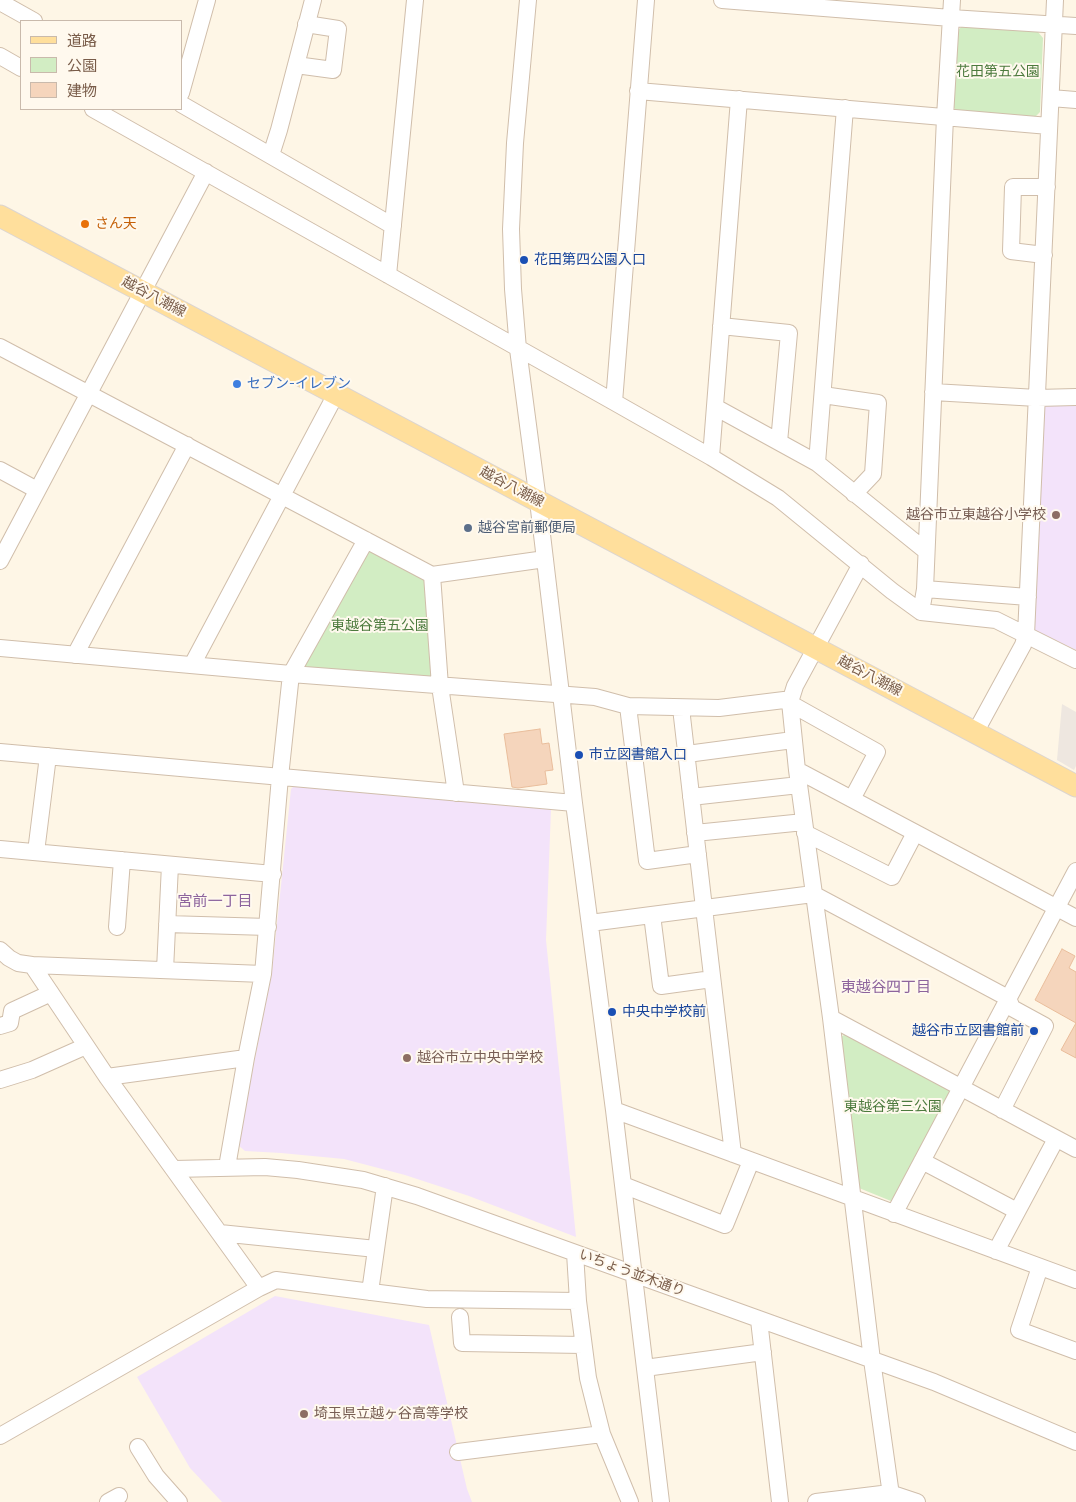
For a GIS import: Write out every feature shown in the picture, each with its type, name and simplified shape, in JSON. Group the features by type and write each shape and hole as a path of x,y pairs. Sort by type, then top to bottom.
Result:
{"main road":[{"name":"越谷八潮線","path":"0,216 1076,786"}],"street":[{"path":"182,89 206,0"},
{"path":"271,155 312,0"},
{"path":"388,275 415,0"},
{"path":"528,0 514,143 512,196 512,270 518,349 646,1368 661,1502"},
{"path":"614,402 646,0"},
{"path":"722,0 1076,26"},
{"path":"921,612 925,589 945,117 952,0"},
{"path":"975,733 1026,635 1055,0"},
{"path":"0,2 32,20"},
{"path":"296,65 333,70 338,29 306,24"},
{"path":"0,56 20,67"},
{"path":"638,91 1050,126"},
{"path":"1050,98 1076,100"},
{"path":"711,457 740,99"},
{"path":"182,105 393,226"},
{"path":"817,464 845,108"},
{"path":"95,110 711,457 778,498 910,606 921,612 996,620 1076,660"},
{"path":"0,561 206,172"},
{"path":"1044,255 1011,251 1013,187 1047,187"},
{"path":"722,326 789,333 779,442"},
{"path":"0,347 432,575 545,559"},
{"path":"933,392 1037,398 1076,397"},
{"path":"192,666 336,394"},
{"path":"822,396 878,403 872,474 854,494"},
{"path":"715,407 817,464 926,551"},
{"path":"75,655 187,445"},
{"path":"0,470 37,490"},
{"path":"227,1167 263,974 291,674 366,540"},
{"path":"861,564 795,686 790,702 793,740 831,1018 872,1360 891,1498"},
{"path":"432,575 440,686 456,793"},
{"path":"925,589 1028,597"},
{"path":"0,648 192,666 595,697 628,706 719,708 784,700 877,752 852,798"},
{"path":"628,706 647,860 698,854"},
{"path":"682,708 695,833 734,1154"},
{"path":"686,754 793,740"},
{"path":"0,752 574,803"},
{"path":"36,852 48,756"},
{"path":"691,797 798,777 852,798 1076,918"},
{"path":"695,833 805,827 892,877 915,833"},
{"path":"0,849 273,874"},
{"path":"117,927 122,860"},
{"path":"165,970 170,865"},
{"path":"894,1214 1076,871"},
{"path":"590,923 813,894 1008,998 1012,1008 1045,1026 1002,1110"},
{"path":"652,915 661,986 712,978"},
{"path":"167,924 268,927"},
{"path":"0,950 18,963 32,965 263,974"},
{"path":"32,965 107,1077 258,1288"},
{"path":"0,1026 10,1023 12,1011 51,993"},
{"path":"831,1018 1076,1149"},
{"path":"0,1080 32,1070 86,1046"},
{"path":"107,1077 246,1058"},
{"path":"614,1110 1076,1280"},
{"path":"996,1251 1056,1139"},
{"path":"922,1160 1018,1211"},
{"path":"623,1185 725,1225 751,1161"},
{"name":"いちょう並木通り","path":"174,1169 264,1166 363,1180 385,1186 872,1360 950,1389 1076,1442"},
{"path":"370,1292 385,1186"},
{"path":"220,1233 376,1248"},
{"path":"575,1253 578,1301 588,1378 602,1434 630,1502"},
{"path":"1040,1267 1019,1330 1076,1351"},
{"path":"0,1436 258,1288 276,1280 427,1300 578,1301"},
{"path":"460,1317 462,1342 583,1346"},
{"path":"759,1320 780,1502"},
{"path":"646,1368 763,1352"},
{"path":"458,1452 602,1434"},
{"path":"138,1447 156,1476 179,1502"},
{"path":"816,1502 891,1498 917,1502"}],"shaded area":[{"name":"越谷市立東越谷小学校","path":"1076,401 1076,650 1030,628 1041,402"},
{"path":"1062,704 1076,712 1076,766 1074,770 1057,760"},
{"name":"越谷市立中央中学校","path":"296,784 551,809 546,940 576,1237 469,1196 405,1175 344,1159 245,1151 238,1145 272,972 291,789"},
{"name":"埼玉県立越ヶ谷高等学校","path":"275,1296 429,1325 467,1489 472,1502 222,1502 190,1468 137,1377"}],"green space":[{"name":"花田第五公園","path":"962,26 1038,32 1043,38 1040,112 1035,117 957,111 952,106 956,33"},
{"name":"東越谷第五公園","path":"366,550 426,578 434,680 298,670"},
{"name":"東越谷第三公園","path":"849,1032 954,1088 891,1201 859,1188 839,1038"}],"building":[{"path":"540,729 542,744 549,743 553,770 545,771 547,784 518,788 512,787 504,734"},
{"path":"1062,949 1075,956 1069,968 1076,972 1076,1023 1035,1000"},
{"path":"1076,1023 1076,1058 1061,1050"}],"place":[{"name":"さん天","path":"85,224"},
{"name":"花田第四公園入口","path":"524,260"},
{"name":"セブン-イレブン","path":"237,384"},
{"name":"越谷市立東越谷小学校","path":"1056,515"},
{"name":"越谷宮前郵便局","path":"468,528"},
{"name":"市立図書館入口","path":"579,755"},
{"name":"中央中学校前","path":"612,1012"},
{"name":"越谷市立図書館前","path":"1034,1031"},
{"name":"越谷市立中央中学校","path":"407,1058"},
{"name":"埼玉県立越ヶ谷高等学校","path":"304,1414"}],"district":[{"name":"宮前一丁目","path":"215,901"},
{"name":"東越谷四丁目","path":"886,987"}]}
